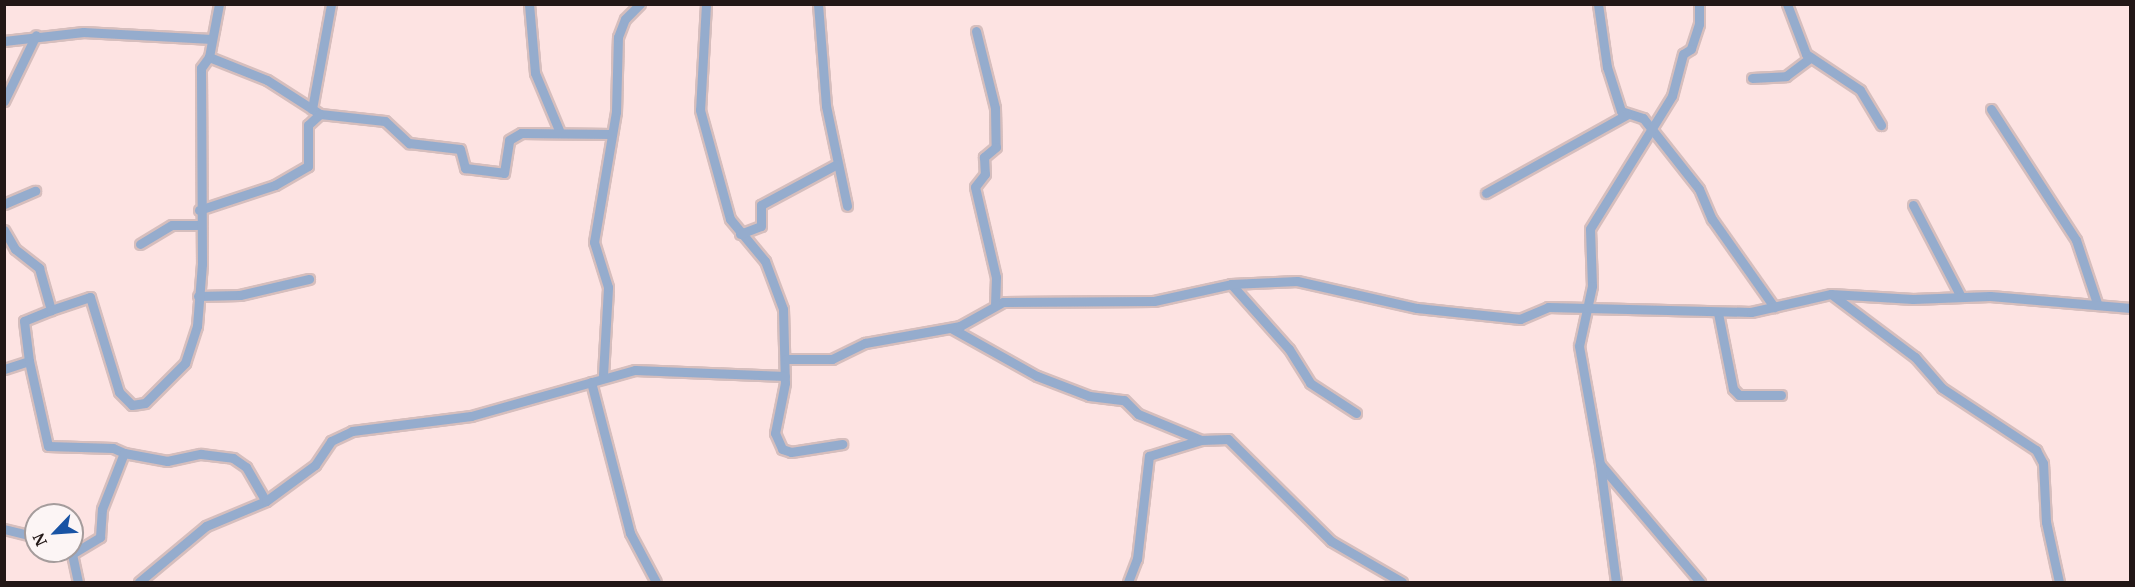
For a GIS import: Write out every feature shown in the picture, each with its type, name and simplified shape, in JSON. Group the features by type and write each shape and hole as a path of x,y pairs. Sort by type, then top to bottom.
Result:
{"street":[{"path":"219,4 209,57 200,88 198,296 187,358 173,370 169,383 138,405 119,392 90,297 24,321 29,361 48,446 113,448 124,453 167,461 201,454 233,458 246,467 266,501"},
{"path":"199,210 275,184 308,166 308,125 316,112 331,4"},
{"path":"529,4 535,72 559,130"},
{"path":"603,375 608,286 594,242 612,134 618,37 625,19 640,4"},
{"path":"706,4 700,110 728,214 740,234 776,281 786,359 785,376 774,426 782,449 809,453 842,444"},
{"path":"818,4 826,106 847,206"},
{"path":"1598,4 1606,67 1621,111 1643,118 1650,133 1699,189 1712,219 1773,307"},
{"path":"1616,582 1600,464 1581,374 1579,346 1588,309 1590,229 1625,164 1650,133 1672,96 1683,54 1691,49 1699,4"},
{"path":"1787,4 1811,57 1832,66 1860,90 1881,124"},
{"path":"976,31 995,108 996,150 984,157 985,174 975,187 996,277 995,305"},
{"path":"4,41 36,35 124,32 212,39"},
{"path":"4,101 36,35"},
{"path":"209,57 267,80 316,112 385,121 409,143 460,149 465,168 500,174 508,168 509,140 521,133 559,130 612,134"},
{"path":"1752,78 1786,76 1811,57"},
{"path":"1991,109 2076,240 2097,303"},
{"path":"1486,193 1628,114"},
{"path":"740,234 761,226 761,205 837,164"},
{"path":"4,204 35,191"},
{"path":"1913,205 1960,295"},
{"path":"140,244 172,225 198,225"},
{"path":"4,230 15,249 39,268 51,310"},
{"path":"198,296 240,295 309,279"},
{"path":"786,359 832,359 857,345 951,328 995,305 1154,301 1231,284 1297,281 1417,308 1520,319 1548,307 1718,313 1773,307 1830,294 1913,299 1960,295 2097,303 2130,308"},
{"path":"1231,284 1289,349 1310,383 1356,413"},
{"path":"1830,294 1915,357 1942,388 2036,450 2043,463 2046,522 2059,582"},
{"path":"1718,313 1733,389 1739,395 1781,395"},
{"path":"951,328 1037,376 1089,396 1124,400 1138,414 1201,440"},
{"path":"4,369 29,361"},
{"path":"139,582 206,526 266,501 315,465 331,441 352,431 471,416 591,382 603,375 661,369 785,376"},
{"path":"591,382 630,533 656,582"},
{"path":"1128,582 1137,559 1149,456 1201,440 1228,440 1237,446 1330,540 1402,582"},
{"path":"84,547 100,537 102,509 124,453"},
{"path":"1600,464 1700,582"},
{"path":"4,529 24,534"},
{"path":"71,563 71,569 78,582"}]}
